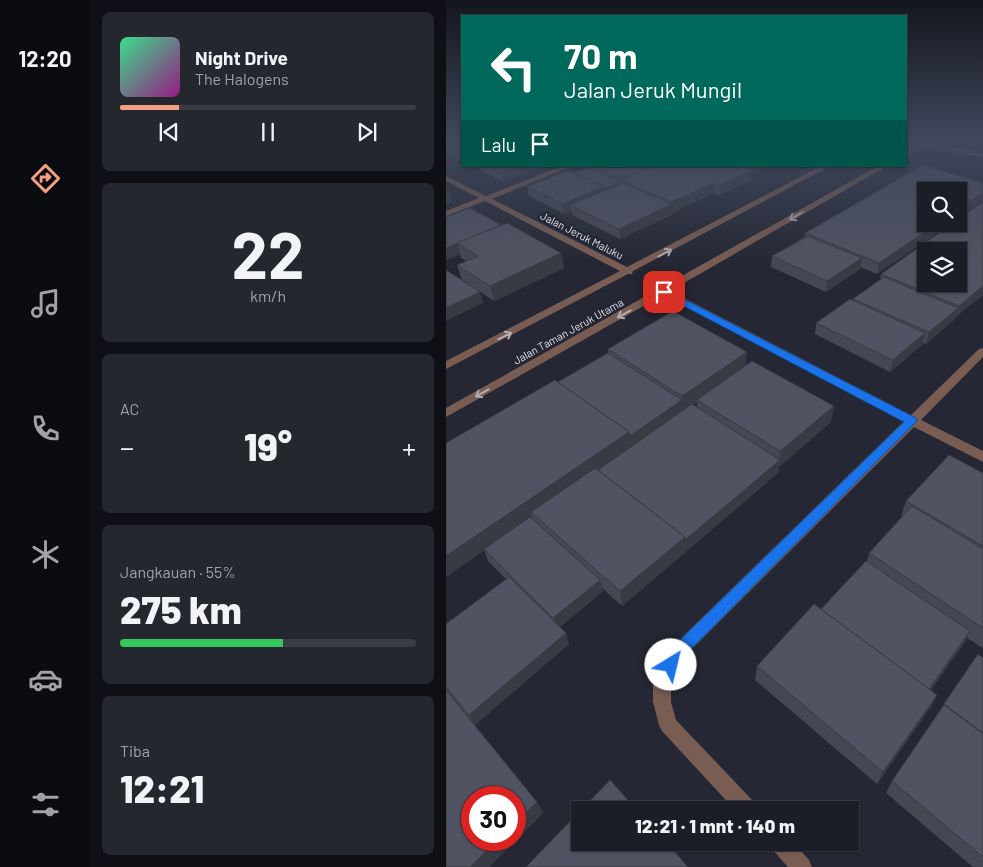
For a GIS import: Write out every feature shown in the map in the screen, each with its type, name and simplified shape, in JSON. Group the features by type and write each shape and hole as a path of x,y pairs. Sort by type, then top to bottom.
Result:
{"street":[{"name":"Jalan Jeruk Maluku","path":"453,181 629,272"},
{"path":"446,214 529,181"},
{"name":"Jalan Taman Jeruk Utama","path":"446,366 629,272 798,181"},
{"name":"Jalan Taman Jeruk Utama","path":"446,413 664,292 857,181"},
{"path":"664,292 983,457"},
{"path":"740,801 668,724 662,702 662,679 680,650 983,351"},
{"path":"787,851 802,867"}],"building":[{"path":"539,181 593,181 604,186 563,204 527,186"},
{"path":"594,181 620,182 605,188"},
{"path":"623,181 728,181 720,185 714,183 672,202"},
{"path":"894,181 978,181 983,183 983,193 967,203 967,182 917,182 917,232 925,232 879,263 805,233"},
{"path":"623,183 672,204 619,229 570,205"},
{"path":"983,202 983,286 959,306 925,292 967,292 967,242 926,242 941,232 967,232 967,213"},
{"path":"470,208 501,225 446,248 446,217"},
{"path":"507,223 561,253 490,286 457,265 478,256 457,243"},
{"path":"808,236 862,258 827,281 772,256"},
{"path":"917,249 917,289 881,274"},
{"path":"446,270 480,292 446,308"},
{"path":"884,277 958,308 929,332 853,299"},
{"path":"850,299 925,333 893,360 816,323"},
{"path":"673,311 747,352 682,396 608,349"},
{"path":"608,353 682,400 630,436 629,432 558,382"},
{"path":"752,361 834,406 780,451 697,400"},
{"path":"555,380 629,432 446,556 446,443"},
{"path":"692,404 780,460 685,540 685,537 598,470"},
{"path":"949,455 983,473 983,546 906,501"},
{"path":"595,468 685,537 620,591 531,512"},
{"path":"912,506 983,549 983,628 869,553"},
{"path":"530,517 600,580 553,618 484,549"},
{"path":"866,561 970,631 929,689 821,609"},
{"path":"509,577 566,633 469,715 446,687 446,624"},
{"path":"814,604 937,695 883,772 757,666"},
{"path":"978,654 983,658 983,733 944,704"},
{"path":"446,690 524,786 461,786 461,851 487,851 470,867 446,867"},
{"path":"944,705 983,734 983,857 892,781"},
{"path":"610,780 629,801 590,801"},
{"path":"526,788 537,802 526,812"},
{"path":"571,820 571,851 674,851 688,867 526,867"}],"route":[{"path":"664,292 912,421 680,650 671,665"}]}
